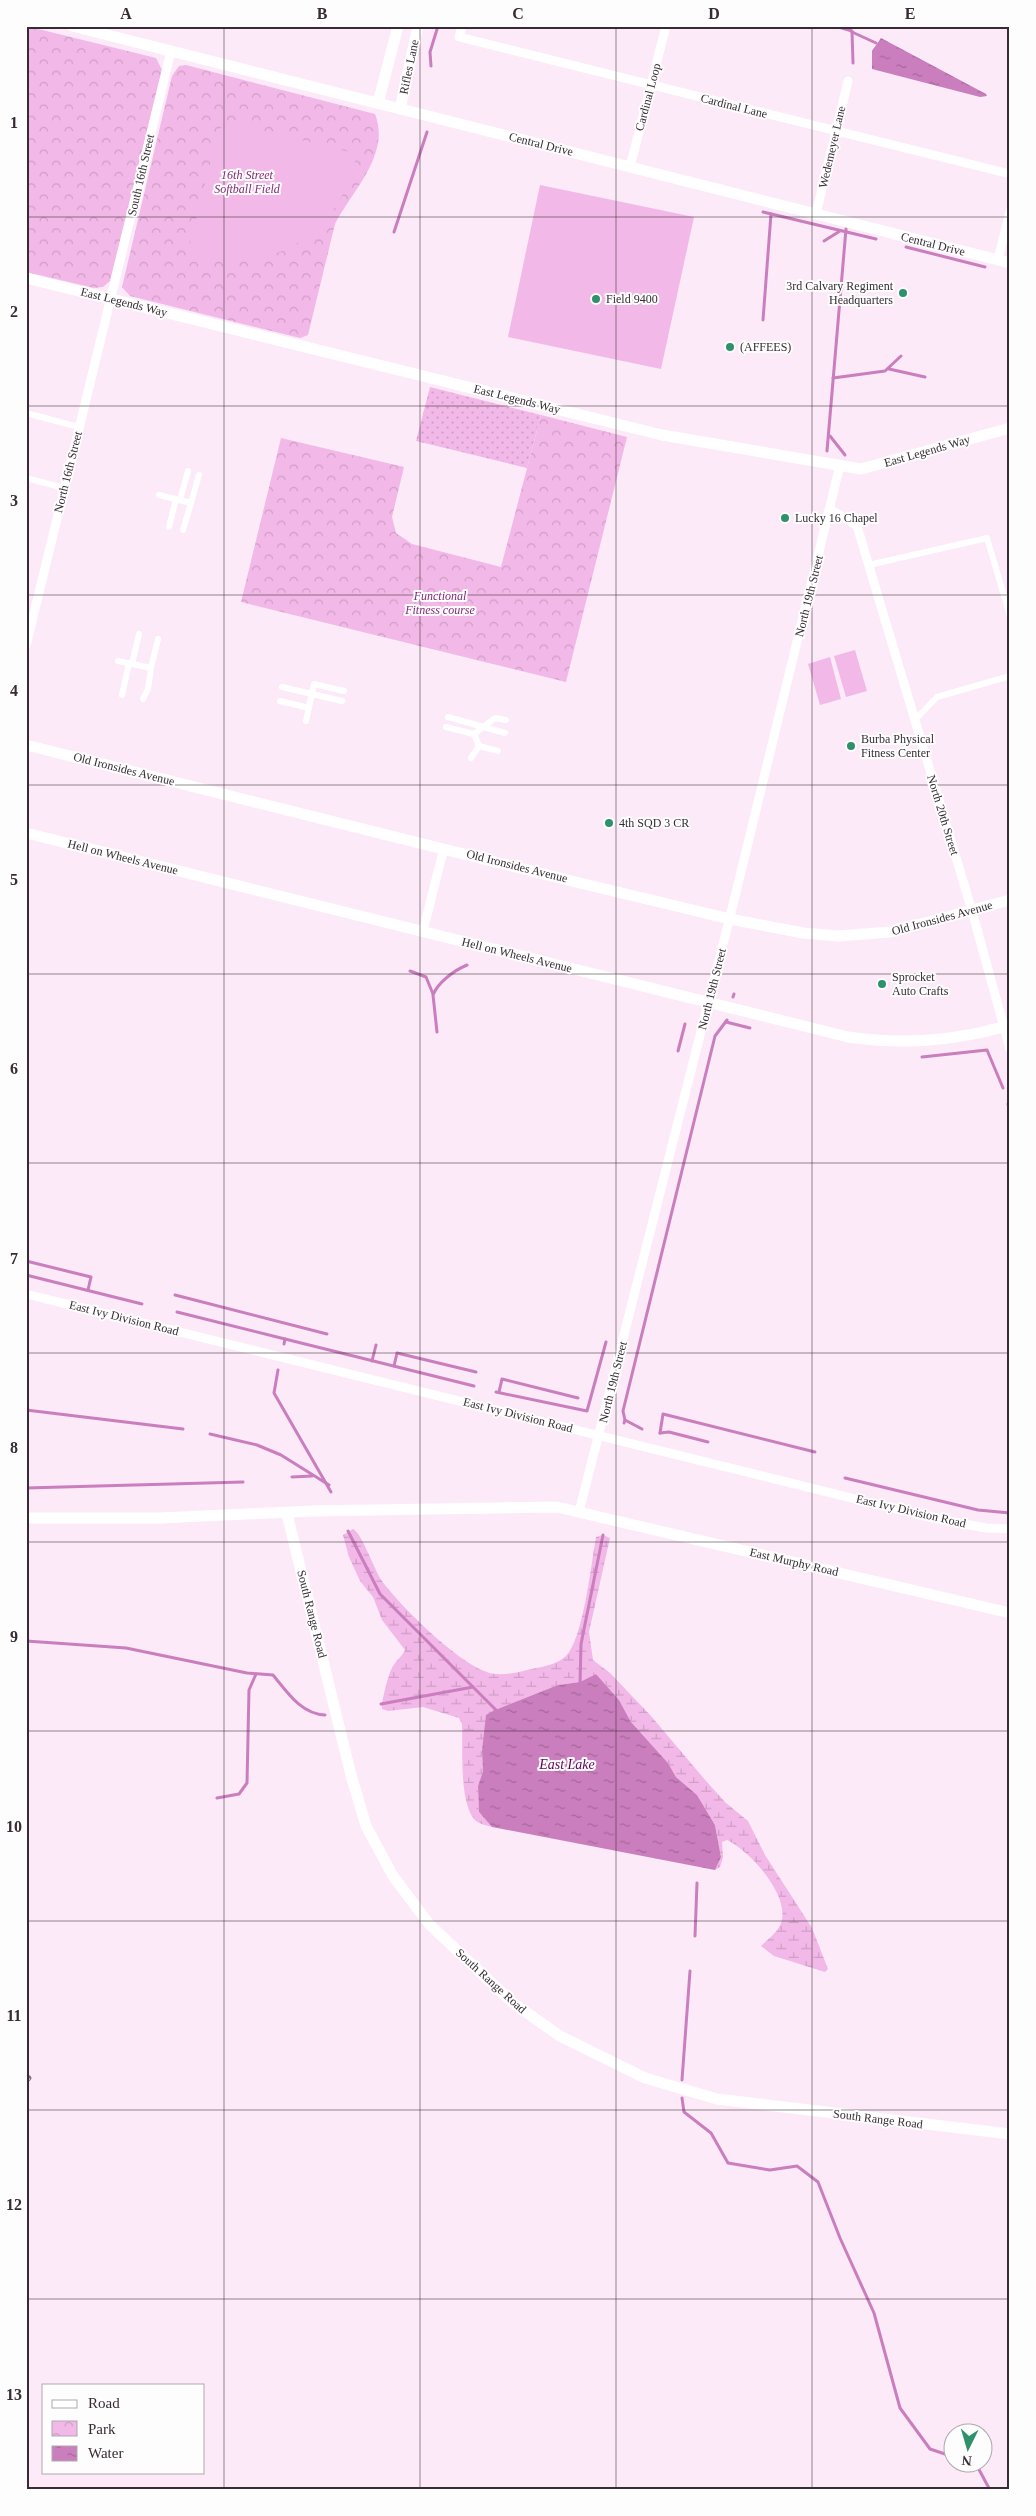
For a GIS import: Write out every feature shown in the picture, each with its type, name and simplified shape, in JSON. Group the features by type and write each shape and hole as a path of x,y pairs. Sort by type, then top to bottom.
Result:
{"street":[{"name":"Central Drive","path":"72,26 1010,262"},
{"name":"Rifles Lane","path":"378,103 398,26"},
{"name":"Rifles Lane","path":"400,109 418,26"},
{"name":"Cardinal Lane","path":"462,26 459,37 1010,174"},
{"name":"Cardinal Loop","path":"630,167 666,26"},
{"name":"South 16th Street","path":"112,298 171,51"},
{"name":"Wedemeyer Lane","path":"816,214 848,81"},
{"path":"998,260 1010,211"},
{"name":"East Legends Way","path":"26,278 662,435 861,469 872,468 1010,428"},
{"name":"North 16th Street","path":"26,646 112,298"},
{"path":"26,413 79,427"},
{"name":"North 19th Street","path":"579,1512 730,919 840,465"},
{"path":"168,526 188,471"},
{"path":"184,530 199,475"},
{"path":"26,478 64,488"},
{"path":"159,495 191,503"},
{"name":"North 20th Street","path":"830,509 857,526 1007,1026 1010,1049"},
{"path":"868,565 987,538 1010,616"},
{"path":"122,695 139,634"},
{"path":"143,700 148,689 158,639"},
{"path":"118,661 151,668"},
{"path":"914,720 937,697 1010,676"},
{"path":"306,721 314,684 344,690"},
{"path":"282,687 342,702"},
{"path":"280,702 309,708"},
{"path":"448,717 505,733"},
{"path":"474,734 495,718 506,720"},
{"path":"446,727 474,734"},
{"path":"474,734 479,746"},
{"name":"Old Ironsides Avenue","path":"26,744 730,919 803,933 858,935 907,929 1010,900"},
{"path":"479,746 498,751"},
{"path":"471,758 479,746"},
{"name":"Hell on Wheels Avenue","path":"26,833 822,1031 892,1042 942,1040 1007,1026"},
{"path":"423,931 444,848"},
{"name":"East Ivy Division Road","path":"26,1294 932,1518 977,1526 1010,1529"},
{"name":"East Murphy Road","path":"26,1518 160,1518 287,1514 312,1511 540,1506 579,1512 1010,1613"},
{"name":"South Range Road","path":"287,1514 351,1775 366,1826 394,1876 429,1924 513,2003 560,2036 645,2078 717,2099 1010,2134"}],"green space":[{"path":"26,26 156,58 162,70 110,281 103,287 94,288 26,272"},
{"name":"16th Street Softball Field","path":"186,65 375,114 379,129 374,158 335,224 308,335 300,338 130,296 122,287 172,76 179,66"},
{"path":"230,122 357,154 348,183 335,208 317,228 296,244 272,255 245,260 217,260 187,255 219,129"},
{"name":"Field 9400","path":"540,185 694,217 661,369 508,337"},
{"path":"430,387 541,415 527,468 416,441"},
{"name":"Functional Fitness course","path":"541,415 627,437 566,682 241,602 281,438 404,467 392,517 396,533 412,544 501,567"},
{"path":"855,650 867,691 846,697 834,656"},
{"path":"830,657 841,699 820,705 808,664"},
{"path":"353,1529 360,1537 382,1581 403,1606 434,1636 467,1662 495,1674 511,1673 545,1666 559,1661 569,1652 583,1614 596,1537 603,1535 610,1538 589,1632 593,1660 610,1673 651,1716 726,1803 748,1821 765,1855 812,1928 828,1969 825,1972 774,1956 761,1946 781,1923 780,1900 774,1888 766,1875 746,1853 727,1840 722,1842 723,1857 720,1867 715,1870 721,1856 715,1825 697,1795 676,1777 668,1763 631,1722 619,1700 596,1674 580,1682 558,1685 495,1710 482,1751 483,1771 478,1786 479,1812 492,1827 476,1821 469,1810 466,1800 462,1760 462,1724 459,1718 423,1707 388,1711 382,1709 390,1673 405,1650 382,1620 373,1597 360,1581 349,1557 343,1535"}],"water":[{"path":"881,38 987,96 980,97 872,69 872,51"},
{"name":"East Lake","path":"596,1674 619,1700 631,1722 668,1763 676,1777 697,1795 715,1825 721,1857 715,1870 492,1827 479,1812 478,1786 483,1771 482,1751 486,1715 558,1685 580,1682"}],"waterway":[{"path":"431,66 430,52 438,26"},
{"path":"835,26 852,31 853,63"},
{"path":"852,32 876,43"},
{"path":"394,232 427,132"},
{"path":"763,212 876,239"},
{"path":"763,320 771,214"},
{"path":"827,451 846,229"},
{"path":"824,241 840,231"},
{"path":"906,247 985,267"},
{"path":"833,378 885,371 901,356"},
{"path":"889,369 925,377"},
{"path":"830,436 845,455"},
{"path":"437,1032 433,995 435,990 447,977 467,965"},
{"path":"410,971 426,977 433,994"},
{"path":"625,1420 623,1411 715,1036 727,1020"},
{"path":"726,1022 750,1028"},
{"path":"678,1051 685,1024"},
{"path":"922,1057 987,1050 1003,1088"},
{"path":"1008,1104 1010,1111"},
{"path":"26,1261 91,1277 88,1290"},
{"path":"26,1275 142,1304"},
{"path":"175,1295 327,1334"},
{"path":"177,1312 285,1339"},
{"path":"284,1344 285,1339 474,1386"},
{"path":"496,1392 587,1411 606,1342"},
{"path":"372,1361 376,1345"},
{"path":"394,1366 397,1353 476,1372"},
{"path":"278,1370 274,1393 331,1492"},
{"path":"499,1392 502,1379 578,1398"},
{"path":"26,1410 183,1429"},
{"path":"660,1433 663,1414 815,1452"},
{"path":"624,1423 625,1420 642,1429"},
{"path":"660,1433 669,1432 708,1442"},
{"path":"210,1434 257,1445 281,1455 329,1485"},
{"path":"292,1477 312,1476"},
{"path":"845,1478 978,1510 1010,1513"},
{"path":"26,1488 243,1482"},
{"path":"348,1531 380,1594 498,1712"},
{"path":"580,1685 581,1644 603,1535"},
{"path":"26,1641 126,1648 247,1673 273,1675 295,1701 309,1711 325,1715"},
{"path":"217,1798 239,1794 247,1783 249,1690 256,1674"},
{"path":"381,1704 473,1687"},
{"path":"695,1936 697,1883"},
{"path":"682,2080 690,1971"},
{"path":"682,2098 684,2112 711,2133 728,2163 770,2170 797,2166 818,2182 840,2238 874,2313 900,2408 930,2449 944,2454"},
{"path":"981,2474 990,2490"}],"railway":[{"path":"26,2081 29,2078"}],"place":[{"name":"3rd Calvary Regiment Headquarters","path":"903,293"},
{"name":"Field 9400","path":"596,299"},
{"name":"(AFFEES)","path":"730,347"},
{"name":"Lucky 16 Chapel","path":"785,518"},
{"name":"Burba Physical Fitness Center","path":"851,746"},
{"name":"4th SQD 3 CR","path":"609,823"},
{"name":"Sprocket Auto Crafts","path":"882,984"}]}
